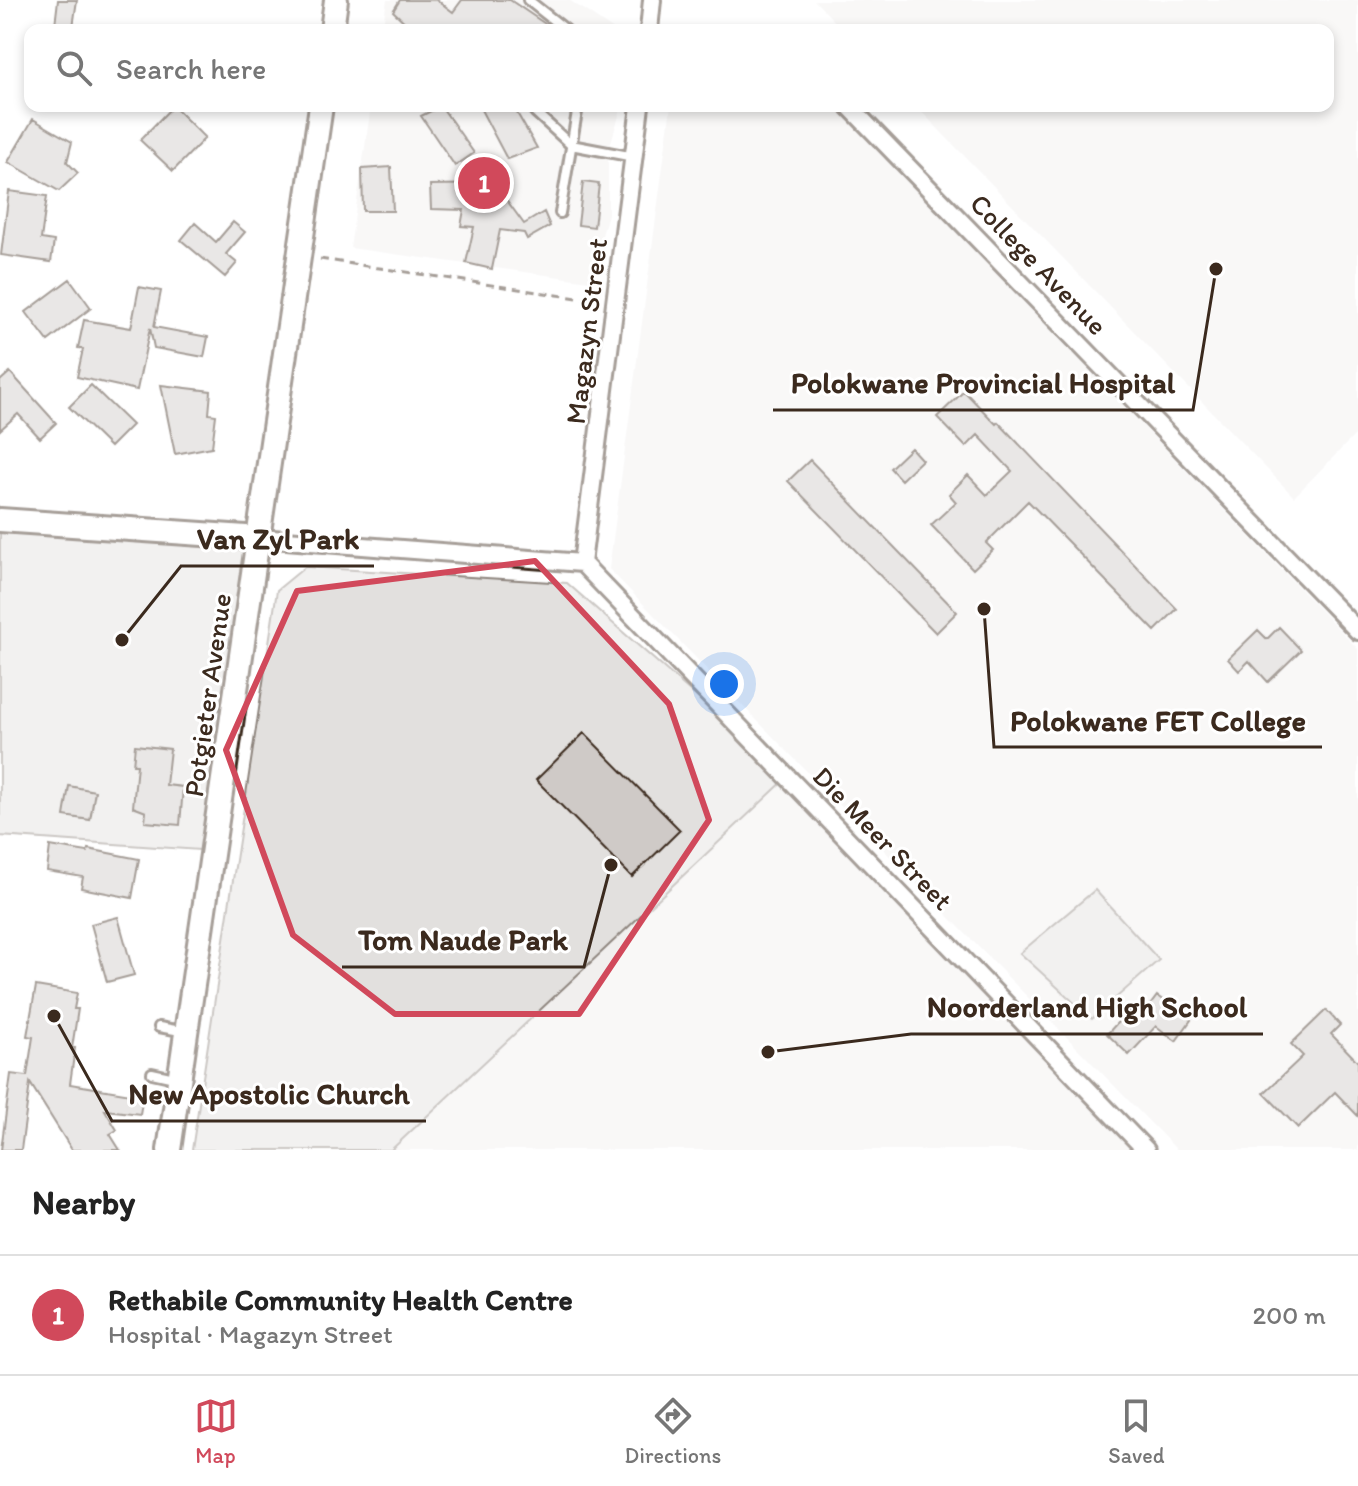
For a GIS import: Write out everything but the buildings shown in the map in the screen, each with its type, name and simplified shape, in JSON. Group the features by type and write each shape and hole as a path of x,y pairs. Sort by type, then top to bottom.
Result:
{"street":[{"path":"333,24 336,0"},
{"path":"650,24 652,0"},
{"name":"Potgieter Avenue","path":"169,1150 320,112"},
{"name":"Magazyn Street","path":"582,563 639,112"},
{"name":"College Avenue","path":"855,112 1358,631"},
{"path":"0,520 582,563"},
{"name":"Die Meer Street","path":"582,563 1146,1150"}],"lane":[{"path":"528,0 558,24"},
{"path":"535,112 571,145 634,157"},
{"path":"560,213 577,112"},
{"path":"159,1027 188,1032"},
{"path":"152,1073 180,1079"}],"path":[{"path":"300,256 615,304"}],"highlighted area":[{"path":"535,561 669,704 709,820 579,1014 395,1014 293,935 226,750 297,591"}],"shaded area":[{"path":"387,0 569,0 605,24 383,24"},
{"path":"814,0 1358,0 1358,432 1294,497 922,112 1334,112 1334,24 837,24"},
{"path":"370,112 620,112 608,152 608,214 589,281 350,248"},
{"path":"670,112 840,112 1358,649 1358,1150 1177,1150 609,569"},
{"path":"0,520 260,538 214,851 0,836"},
{"path":"305,567 567,583 788,777 391,1150 192,1150 277,590"},
{"path":"788,777 1132,1150 391,1150 599,953"},
{"path":"1095,890 1159,960 1092,1019 1020,953"}],"place":[{"name":"Rethabile Community Health Centre","path":"484,183"},
{"name":"Polokwane Provincial Hospital","path":"1216,269"},
{"name":"Polokwane FET College","path":"984,609"},
{"name":"Van Zyl Park","path":"122,640"},
{"name":"Tom Naude Park","path":"611,865"},
{"name":"New Apostolic Church","path":"54,1016"},
{"name":"Noorderland High School","path":"768,1052"}]}
